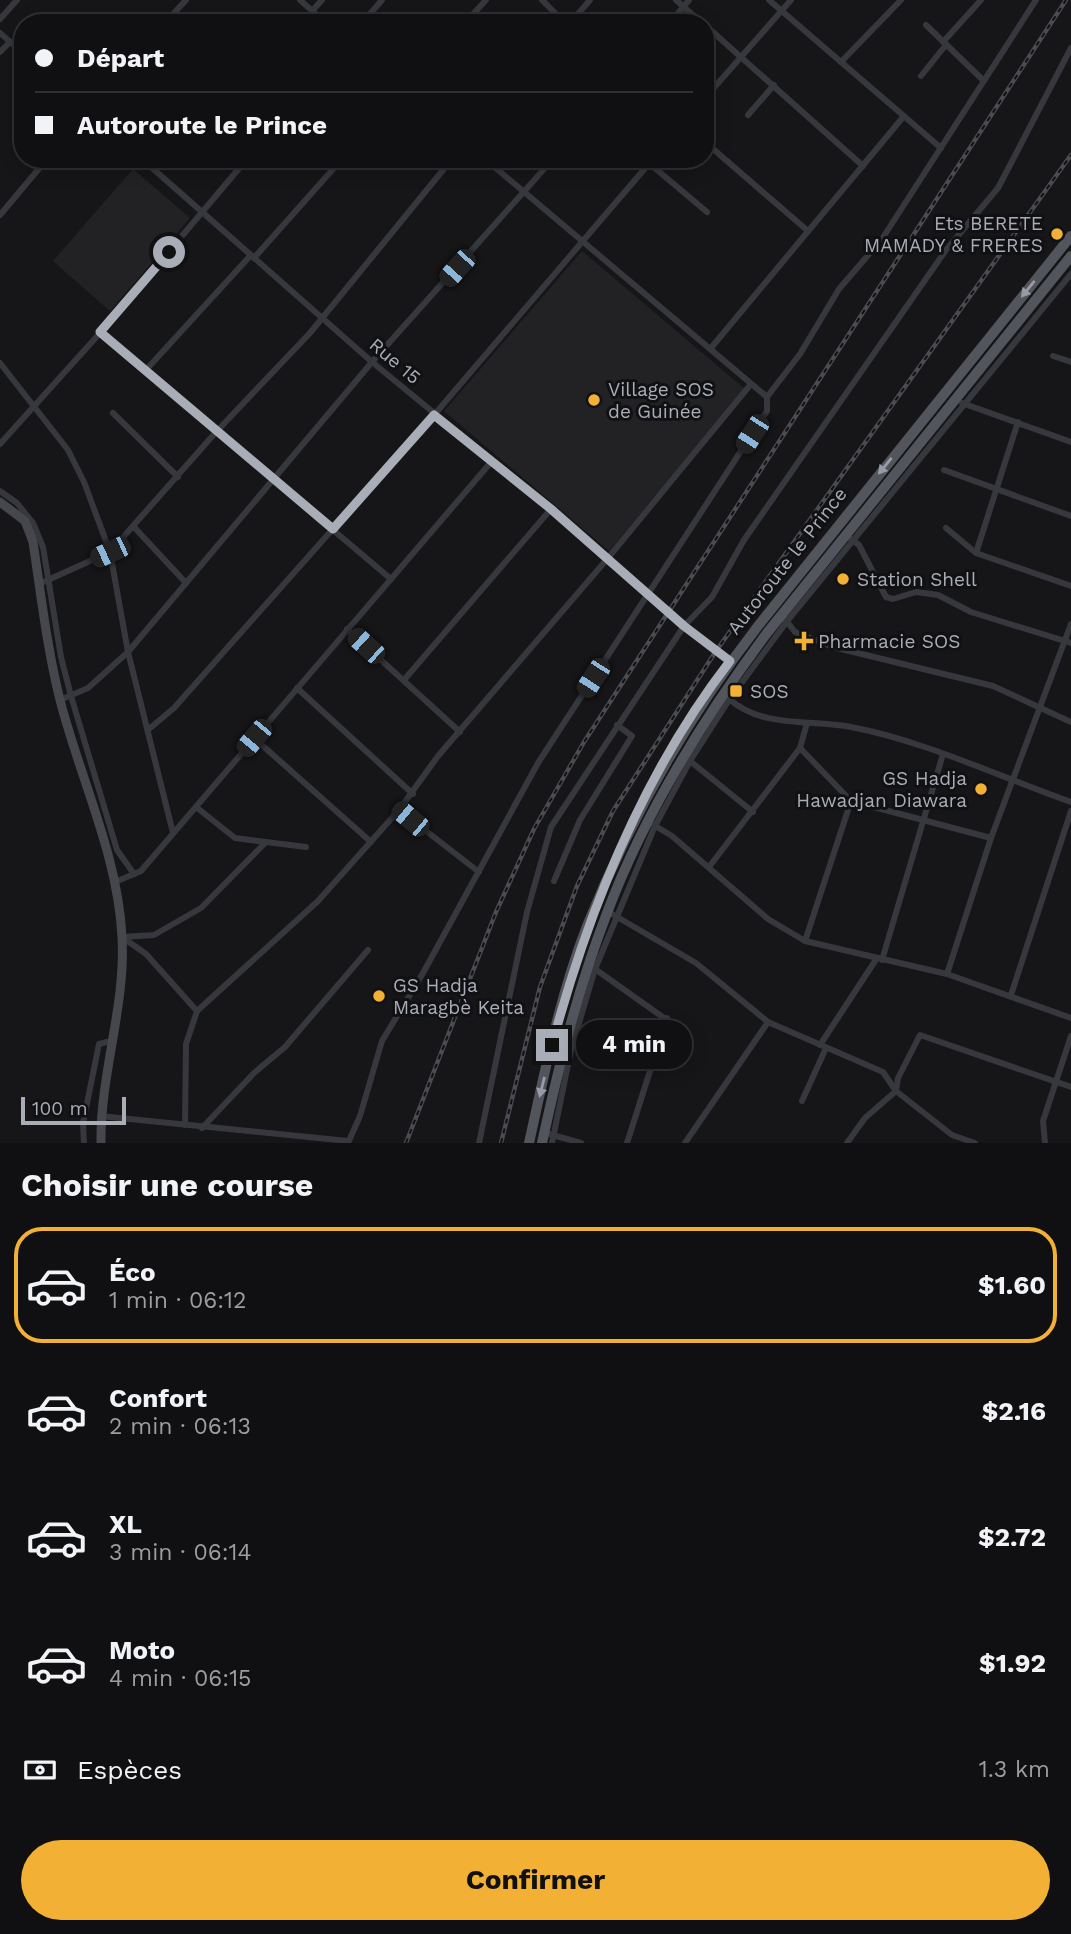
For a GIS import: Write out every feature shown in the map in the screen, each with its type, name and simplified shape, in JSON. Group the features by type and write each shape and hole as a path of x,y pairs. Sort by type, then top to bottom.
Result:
{"main road":[{"name":"Autoroute le Prince","path":"529,1143 557,1027 586,928 636,817 673,750 730,661 1071,236"},
{"name":"Autoroute le Prince","path":"548,1139 576,1006 612,914 684,756 784,619 1069,262"},
{"path":"0,502 25,521 33,542 43,582 60,700 115,882 122,937 120,987 100,1116 100,1143"}],"street":[{"path":"0,19 17,0"},
{"path":"175,14 186,0"},
{"path":"300,0 316,14"},
{"path":"312,11 322,0"},
{"path":"370,14 382,0"},
{"path":"473,14 486,0"},
{"path":"542,0 558,14"},
{"path":"577,14 590,0"},
{"path":"676,0 692,14"},
{"path":"677,14 690,0"},
{"path":"769,0 941,148"},
{"path":"714,86 791,0"},
{"path":"841,62 901,0"},
{"path":"921,76 981,0"},
{"path":"100,1116 348,1142 360,1116 382,1041 538,763 767,411 767,397 800,354 839,289 882,239 1036,0"},
{"path":"926,25 984,81"},
{"path":"714,32 863,166"},
{"path":"0,33 14,45"},
{"path":"0,52 10,42"},
{"path":"479,1143 527,912 551,827 684,626 712,597 744,540 946,250 998,188 1071,48"},
{"path":"748,115 774,85"},
{"path":"710,348 905,116"},
{"path":"714,150 808,231"},
{"path":"0,215 39,168"},
{"name":"Rue 15","path":"153,168 434,415 551,509 684,626 730,661"},
{"path":"0,444 100,332 239,168"},
{"path":"145,371 334,168"},
{"path":"43,582 110,552 216,432 290,355 445,168"},
{"path":"495,168 767,397"},
{"path":"60,700 88,688 128,652 372,362 545,168"},
{"path":"149,729 174,708 434,415 646,168"},
{"path":"660,168 707,212"},
{"path":"1071,274 958,402 1071,442"},
{"path":"100,332 391,579"},
{"path":"1053,356 1071,362"},
{"path":"0,363 34,404 74,461 110,552 128,652 173,833"},
{"path":"185,1125 186,1044 197,1011 318,901 414,794 438,756 608,558 751,384"},
{"path":"113,413 178,477"},
{"path":"976,553 1018,422"},
{"path":"115,882 141,871 492,461"},
{"path":"944,470 1071,516"},
{"path":"0,491 17,503 33,523 43,547 43,582 71,696 117,850 134,874"},
{"path":"404,680 551,509"},
{"path":"134,527 186,583"},
{"path":"946,528 976,553 1071,586"},
{"path":"849,538 859,545 886,597 893,599 916,592 938,595 971,612 1068,642"},
{"path":"784,619 795,632 833,647 993,686 1039,710 1071,722"},
{"path":"947,974 991,838 1039,710 1068,642 1071,624"},
{"path":"347,629 460,732"},
{"path":"296,688 414,794"},
{"path":"1071,802 943,754 851,727 758,717 726,697 652,824 672,836 768,919 806,942 947,974 1071,1018"},
{"path":"709,867 800,748 807,723"},
{"path":"554,881 580,820 632,736 617,725"},
{"path":"254,738 371,842"},
{"path":"800,748 851,801 991,838"},
{"path":"802,1101 823,1047 879,959 943,754"},
{"path":"690,761 753,812"},
{"path":"806,942 851,801"},
{"path":"197,807 235,838 306,847"},
{"path":"399,810 479,872"},
{"path":"1011,995 1071,811"},
{"path":"122,937 154,935 201,908 265,843"},
{"path":"581,1143 548,1139 594,969 612,914 696,963 768,1022 883,1072 896,1091 952,1135 975,1143"},
{"path":"122,937 146,954 197,1011"},
{"path":"201,1128 254,1073 285,1046 368,950"},
{"path":"594,969 688,1035"},
{"path":"627,1143 667,1018"},
{"path":"685,1143 768,1022"},
{"path":"847,1143 865,1118 896,1091 898,1078 920,1035 1071,1087"},
{"path":"1045,1143 1043,1121 1071,1036"},
{"path":"84,1143 83,1123 100,1044 111,1041"},
{"path":"948,1143 952,1135"}],"shaded area":[{"path":"133,169 190,218 110,311 53,261"},
{"name":"Village SOS de Guinée","path":"582,251 745,389 609,551 444,411"}],"railway":[{"path":"406,1143 496,912 534,829 584,742 1066,0"},
{"path":"501,1143 540,987 577,886 613,811 716,651 1071,155"}],"place":[{"name":"Ets BERETE MAMADY & FRERES","path":"1057,234"},
{"name":"Village SOS de Guinée","path":"594,400"},
{"name":"Station Shell","path":"843,579"},
{"name":"Pharmacie SOS","path":"804,641"},
{"name":"SOS","path":"736,691"},
{"name":"GS Hadja Hawadjan Diawara","path":"981,789"},
{"name":"GS Hadja Maragbè Keita","path":"379,996"}],"route":[{"path":"169,252 100,332 333,529 434,415 551,509 670,610 684,626 730,661 673,750 631,828 586,928 552,1045"}]}
